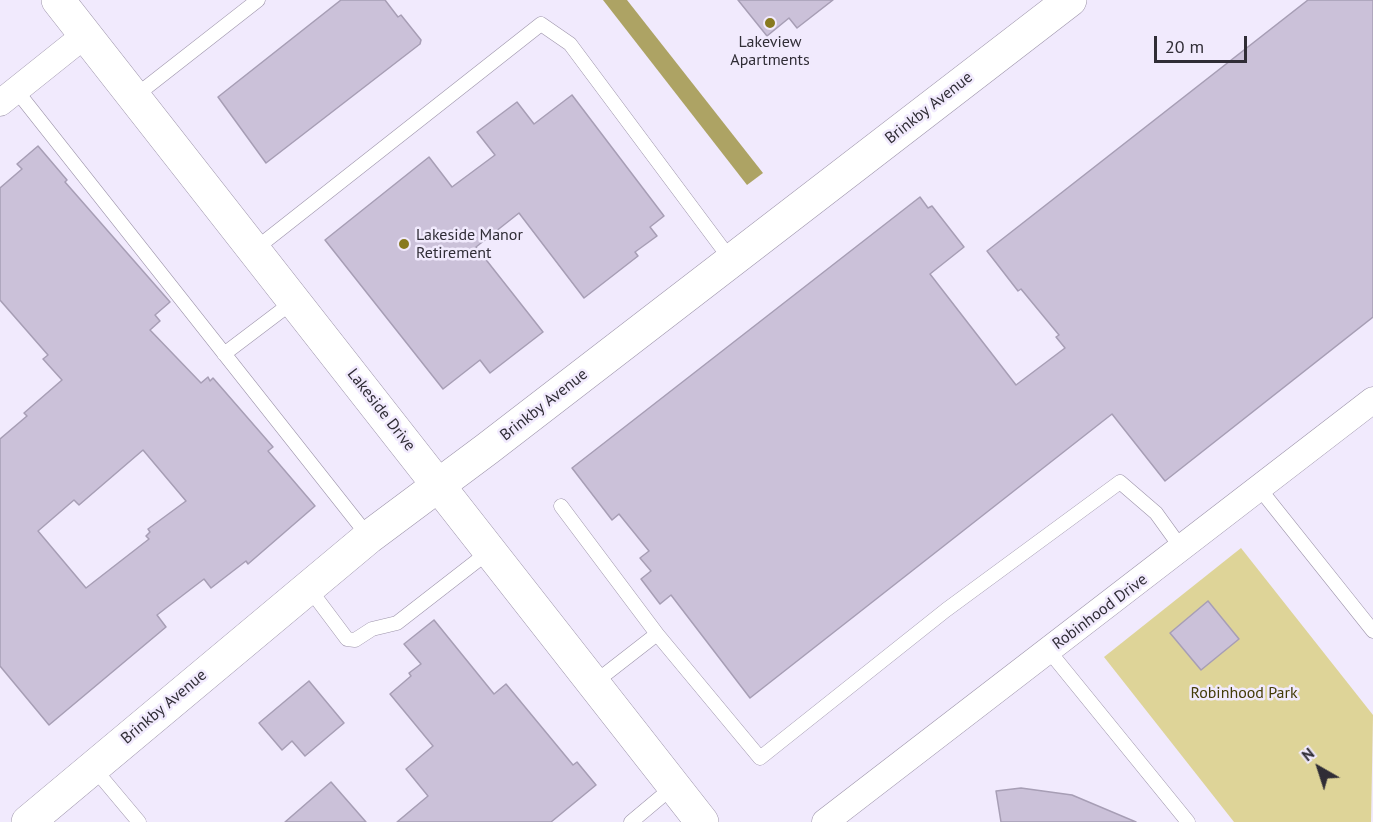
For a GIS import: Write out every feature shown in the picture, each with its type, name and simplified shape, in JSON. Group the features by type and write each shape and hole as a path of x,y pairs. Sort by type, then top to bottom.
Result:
{"street":[{"name":"Lakeside Drive","path":"58,0 702,822"},
{"name":"Brinkby Avenue","path":"28,822 92,766 369,537 1070,0"},
{"path":"8,97 85,35"},
{"name":"Robinhood Drive","path":"825,822 1373,400"}],"lane":[{"path":"134,98 258,0"},
{"path":"254,250 541,24 570,44 732,261"},
{"path":"8,97 224,354 369,537"},
{"path":"224,354 294,300"},
{"path":"561,506 657,634 760,758 946,610 1120,482 1156,513 1182,549"},
{"path":"1259,488 1373,631"},
{"path":"308,587 347,639 355,640 372,629 387,627 404,618 491,550"},
{"path":"594,683 657,634"},
{"path":"1049,651 1188,822"},
{"path":"92,766 139,822"},
{"path":"631,822 674,786"}],"green space":[{"name":"Robinhood Park","path":"1241,548 1373,715 1371,822 1234,822 1104,657"}],"shaded area":[{"path":"603,0 627,0 763,173 747,185"}],"building":[{"path":"341,0 385,0 398,17 401,15 421,40 420,44 266,163 218,97"},
{"name":"Lakeview Apartments","path":"738,0 833,0 797,28 789,18 767,36"},
{"path":"1308,0 1373,0 1373,317 1165,481 1112,414 750,698 671,595 660,604 641,579 651,571 640,558 649,551 619,514 612,520 572,468 920,197 928,208 932,206 964,247 930,274 1016,385 1065,348 1056,337 1059,335 1021,289 1018,291 987,251"},
{"name":"Lakeside Manor Retirement","path":"572,95 664,216 650,227 657,236 635,252 638,256 584,298 519,213 476,247 543,332 490,373 480,360 443,389 325,240 429,157 452,187 495,155 477,132 517,102 534,124"},
{"path":"38,146 67,180 65,182 170,302 155,315 160,321 150,330 201,383 208,377 210,381 213,378 273,447 268,451 315,506 248,564 246,561 211,588 204,579 157,615 166,627 49,725 0,666 0,439 27,416 24,413 62,380 43,359 48,355 0,300 0,188 22,169 17,164","holes":["143,450 186,501 148,529 150,532 146,536 149,539 86,588 38,531 74,500 79,505"]},
{"path":"1208,601 1239,639 1201,670 1170,633"},
{"path":"434,620 494,694 506,684 573,765 577,762 596,785 551,822 397,822 428,796 406,769 433,746 390,694 411,676 409,673 421,664 404,644"},
{"path":"309,681 344,723 305,756 292,741 282,750 259,723"},
{"path":"331,782 366,822 285,822"},
{"path":"1021,788 1072,795 1136,822 1001,822 996,791"}],"place":[{"name":"Lakeview Apartments","path":"770,23"},
{"name":"Lakeside Manor Retirement","path":"404,244"}]}
